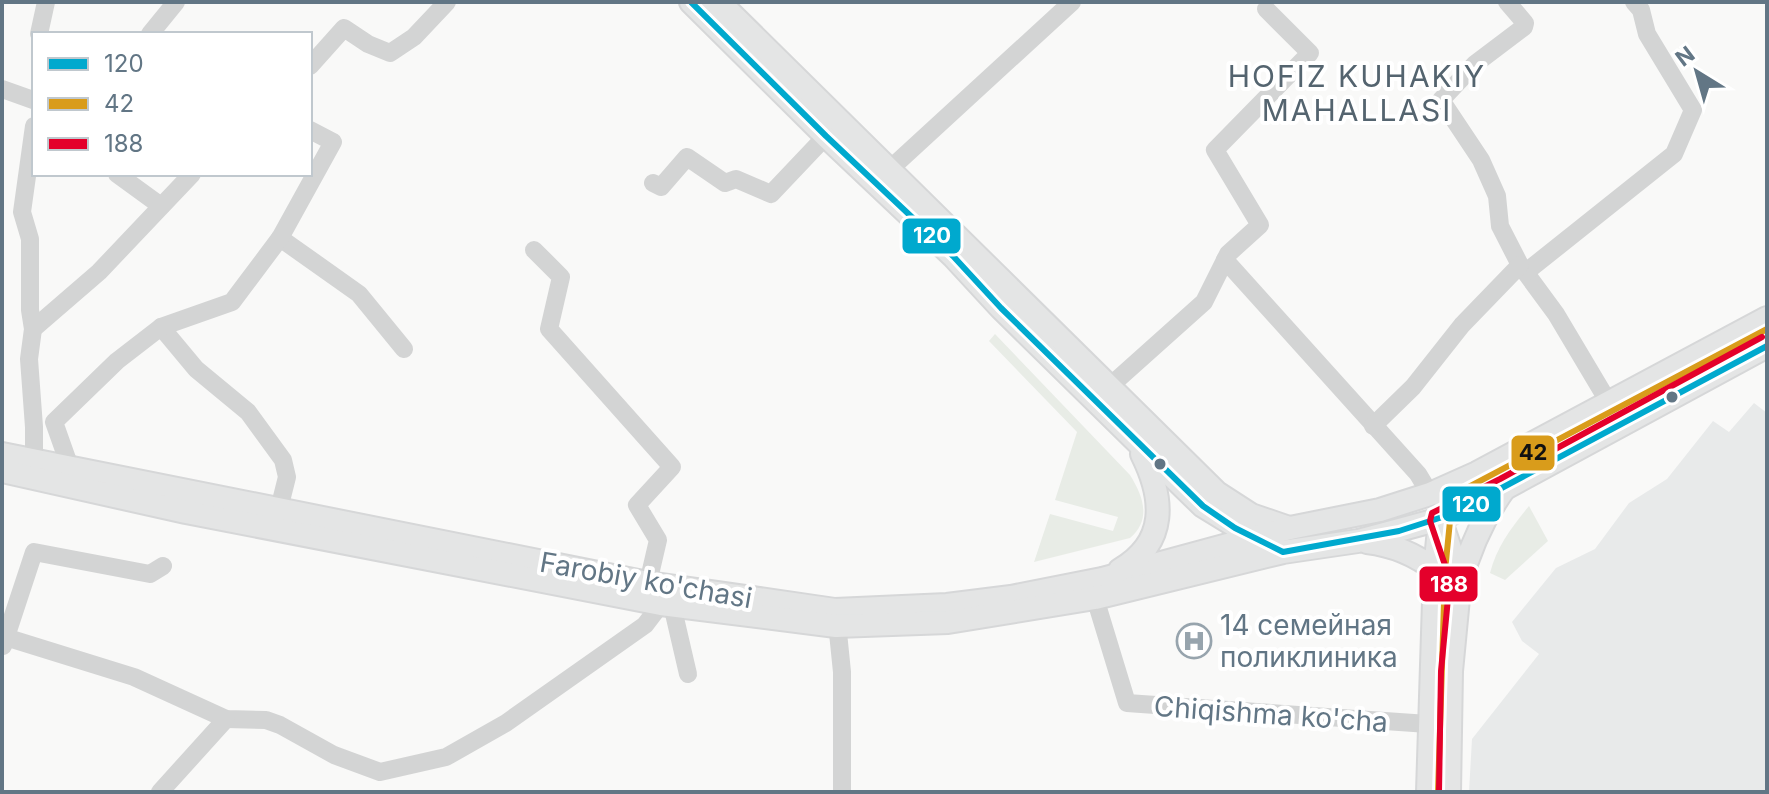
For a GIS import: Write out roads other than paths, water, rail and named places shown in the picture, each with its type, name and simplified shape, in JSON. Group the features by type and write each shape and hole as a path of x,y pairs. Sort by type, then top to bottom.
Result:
{"main road":[{"path":"691,2 953,256 1001,308 1203,506 1253,538 1283,552 1290,528 1251,515 1217,493 719,2"},
{"name":"Farobiy ko'chasi","path":"1098,588 1253,538 1371,512 1430,494 1767,318"},
{"path":"1358,541 1440,519 1505,488 1767,346"},
{"path":"1098,588 1139,556 1149,544 1156,527 1156,489 1134,439"},
{"name":"Farobiy ko'chasi","path":"2,454 279,509 661,594"},
{"name":"Farobiy ko'chasi","path":"2,471 186,512 661,594 836,618 1098,588 1283,552 1358,541"},
{"path":"1428,792 1417,724 1440,519 1455,483"},
{"path":"1459,588 1474,541 1492,505 1505,488"},
{"path":"1430,494 1457,569 1459,588 1451,671 1449,792"},
{"path":"1358,541 1394,547 1435,570"}],"street":[{"path":"39,32 46,2"},
{"path":"152,32 176,2"},
{"path":"312,64 344,28 368,44 390,53 414,37 447,2"},
{"path":"889,170 1072,2"},
{"path":"1507,2 1525,23 1524,27 1475,64 1441,100 1481,160 1497,196 1500,226 1523,268 1556,314 1609,403"},
{"path":"1373,426 1413,387 1462,325 1523,268 1674,154 1693,110 1647,34 1641,10 1634,2"},
{"path":"1109,387 1204,302 1233,248 1260,225 1261,222 1215,150 1310,53 1266,9"},
{"path":"2,89 32,101"},
{"path":"71,470 54,422 117,361 161,327 232,302 280,238 333,142 312,131"},
{"path":"653,183 661,187 687,157 725,183 736,179 771,194 826,136"},
{"path":"32,140 22,212 30,239 33,329 29,359 34,461"},
{"path":"120,176 161,206"},
{"path":"33,329 99,272 190,176"},
{"path":"280,238 359,294 404,349"},
{"path":"534,250 561,277 549,329 672,467 637,505 658,540 661,594 688,674"},
{"path":"1225,260 1418,474 1430,494"},
{"path":"161,327 196,369 248,412 283,460 287,477 279,509"},
{"path":"4,641 34,552 150,574 163,566"},
{"name":"Chiqishma ko'cha","path":"1098,588 1101,621 1127,703 1417,724"},
{"name":"Farobiy ko'chasi","path":"4,641 134,677 226,719 266,720 334,755 380,772 446,757 506,723 645,625 661,594"},
{"path":"836,618 842,672 842,792"},
{"path":"160,792 226,719"}],"place":[{"name":"14 семейная поликлиника","path":"1194,641"}],"district":[{"name":"HOFIZ KUHAKIY MAHALLASI","path":"1357,94"}]}
